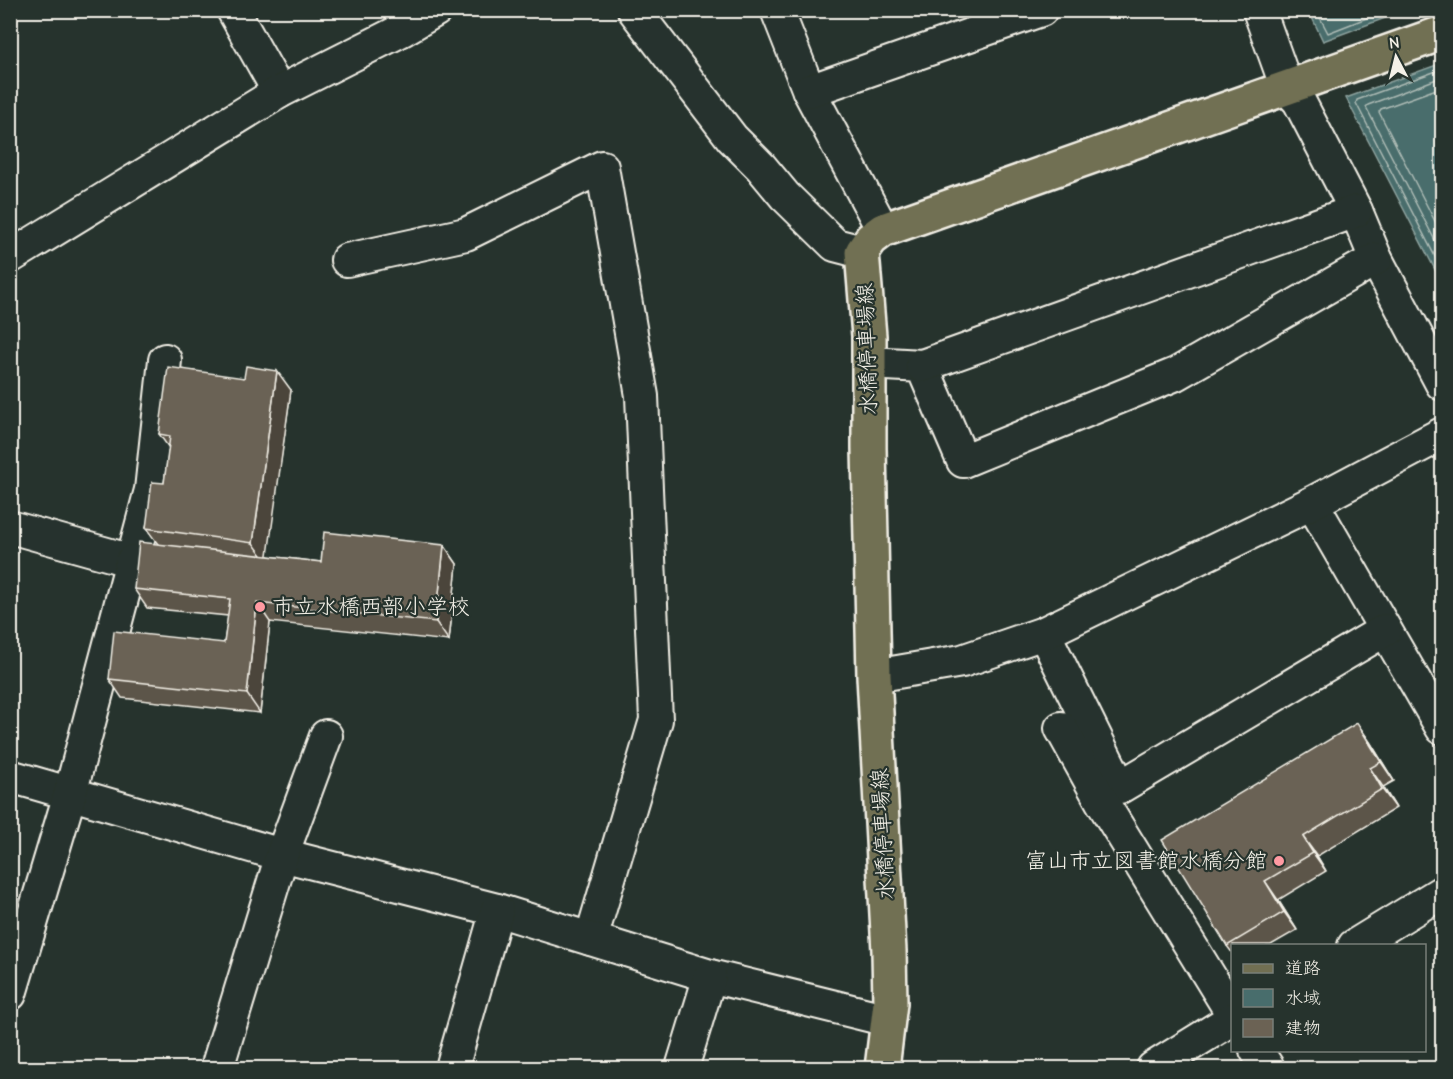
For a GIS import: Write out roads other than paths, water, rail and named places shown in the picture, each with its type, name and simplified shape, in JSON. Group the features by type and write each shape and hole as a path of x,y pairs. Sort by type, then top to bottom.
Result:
{"main road":[{"path":"873,241 1443,33"},
{"name":"水橋停車場線","path":"873,241 869,363 874,676 890,1003 882,1068"}],"street":[{"path":"233,10 279,92"},
{"path":"10,257 396,20 436,10"},
{"path":"634,10 732,138 784,196 835,245 873,241 808,91 786,13"},
{"path":"808,91 1041,10"},
{"path":"1259,10 1301,83 1299,101 1356,211 1376,259 1443,384"},
{"path":"347,260 465,234 602,167 642,396 656,720 591,939"},
{"path":"869,363 922,366 1356,211"},
{"path":"922,366 963,461 1176,374 1376,259"},
{"path":"10,994 70,794 151,490 165,360"},
{"path":"874,676 962,661 1044,633 1312,503 1443,434"},
{"path":"1312,503 1443,728"},
{"path":"10,527 132,561"},
{"path":"1110,793 1385,630"},
{"path":"1044,633 1110,793 1231,1010"},
{"path":"1061,728 1110,793"},
{"path":"217,1068 282,855 326,736"},
{"path":"10,776 282,855 497,910 710,976 888,1020"},
{"path":"1356,944 1443,892"},
{"path":"453,1068 497,910"},
{"path":"682,1068 710,976"},
{"path":"1153,1068 1231,1020"},
{"path":"1257,1052 1268,1068"}],"water":[{"path":"1309,11 1404,11 1323,41"},
{"path":"1442,63 1442,283 1346,98"}],"place":[{"name":"市立水橋西部小学校","path":"260,607"},
{"name":"富山市立図書館水橋分館","path":"1279,861"}]}
